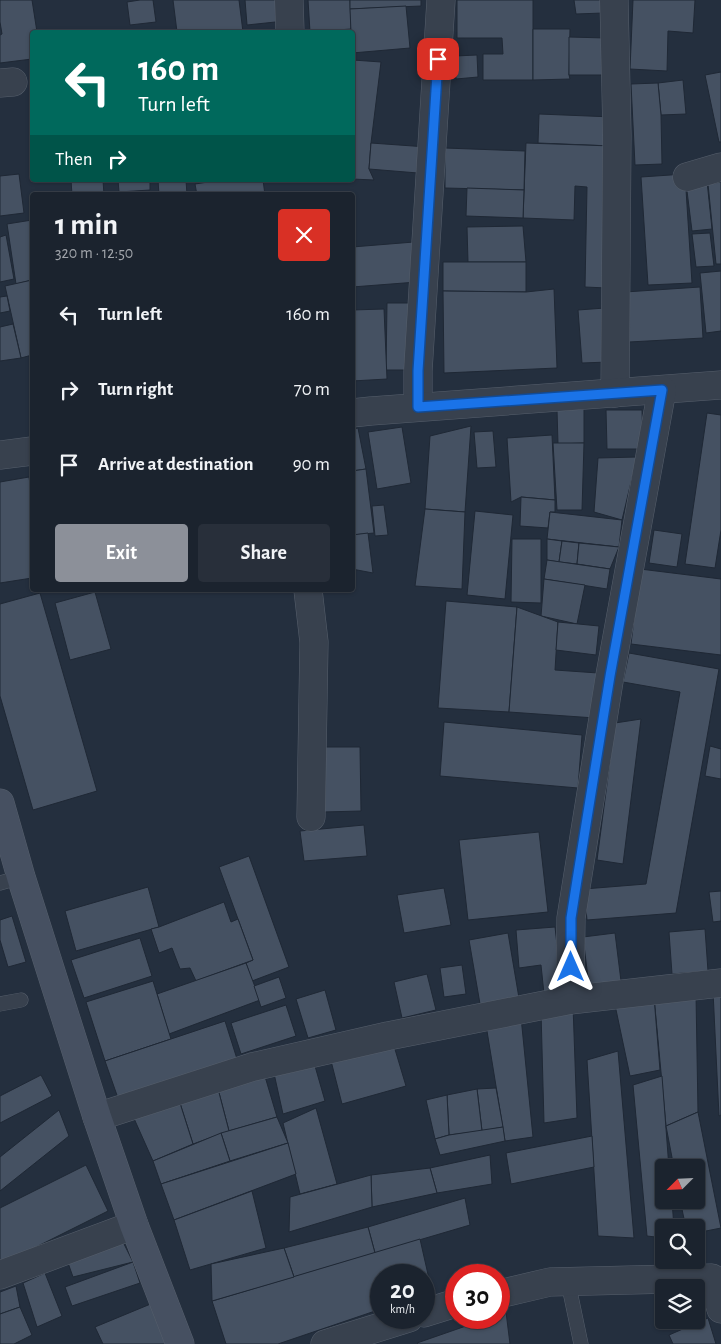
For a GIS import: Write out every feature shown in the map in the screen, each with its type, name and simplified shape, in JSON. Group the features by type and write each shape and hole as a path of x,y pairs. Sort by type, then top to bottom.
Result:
{"street":[{"path":"289,0 290,30"},
{"path":"418,407 418,371 441,0"},
{"path":"614,0 617,135 615,393"},
{"path":"687,177 721,167"},
{"path":"355,413 721,385"},
{"path":"570,1000 571,918 610,676 662,390"},
{"path":"0,455 30,450"},
{"path":"308,592 314,642 311,817"},
{"path":"0,803 10,880 97,1117 134,1225 180,1344"},
{"path":"97,1117 252,1068 388,1036 570,1000 721,983"},
{"path":"0,1275 134,1225"},
{"path":"510,1291 550,1282 712,1278 721,1309"},
{"path":"326,1344 374,1329"}],"lane":[{"path":"0,1004 21,1000"},
{"path":"568,1282 581,1344"}],"building":[{"path":"0,0 32,0 37,30 30,30 30,59 0,63 0,35 2,34"},
{"path":"153,0 156,22 130,25 127,2"},
{"path":"173,0 239,0 243,30 177,30"},
{"path":"245,0 282,0 285,21 247,25"},
{"path":"308,0 350,0 351,29 310,30"},
{"path":"350,0 421,0 421,6 350,9"},
{"path":"457,0 533,0 533,80 483,80 483,54 503,54 502,38 457,38"},
{"path":"574,0 603,0 603,13 576,14"},
{"path":"633,0 695,0 693,33 668,31 667,71 630,69"},
{"path":"406,6 410,48 355,53 355,30 351,30 350,9"},
{"path":"533,29 570,29 570,79 533,80"},
{"path":"569,37 606,38 605,75 569,75"},
{"path":"477,55 478,77 456,79 455,56"},
{"path":"355,60 381,62 369,169 374,180 355,179"},
{"path":"721,72 721,142 719,142 705,75"},
{"path":"683,80 686,114 661,115 658,83"},
{"path":"658,83 662,164 635,165 631,84"},
{"path":"539,114 613,117 612,146 538,143"},
{"path":"371,143 427,147 418,173 369,169"},
{"path":"526,143 612,146 607,288 585,287 587,187 575,186 574,220 523,218"},
{"path":"445,148 525,151 524,190 445,188"},
{"path":"19,174 24,213 0,216 0,176"},
{"path":"685,174 692,283 648,285 641,177"},
{"path":"707,181 712,229 692,231 686,183"},
{"path":"71,182 103,182 104,192 72,192"},
{"path":"118,182 150,182 150,190 119,192"},
{"path":"158,182 186,182 187,192 159,192"},
{"path":"208,182 263,182 265,192 196,192 195,184"},
{"path":"721,182 721,264 716,264 708,184"},
{"path":"467,188 524,190 523,218 466,216"},
{"path":"30,220 30,280 16,284 7,224"},
{"path":"523,226 526,262 468,262 467,227"},
{"path":"710,233 714,266 696,267 692,234"},
{"path":"6,235 14,279 0,282 0,237"},
{"path":"414,242 417,282 355,287 355,247"},
{"path":"443,262 526,262 526,292 443,291"},
{"path":"721,271 721,331 706,333 700,273"},
{"path":"30,280 30,356 21,358 5,286"},
{"path":"700,287 703,338 629,342 625,292"},
{"path":"554,289 557,368 444,373 443,291 526,292"},
{"path":"7,296 10,311 0,313 0,297"},
{"path":"387,303 416,303 415,370 386,370"},
{"path":"605,308 608,362 582,363 578,310"},
{"path":"384,309 387,379 355,381 355,310"},
{"path":"13,324 21,358 0,361 0,327"},
{"path":"584,409 584,443 558,444 557,410"},
{"path":"606,410 642,410 643,449 607,449"},
{"path":"707,413 721,415 721,530 715,568 685,564"},
{"path":"471,426 465,512 425,509 430,436"},
{"path":"402,427 411,483 377,489 368,432"},
{"path":"355,428 358,428 366,469 355,471"},
{"path":"493,431 496,467 477,468 474,432"},
{"path":"552,435 555,500 521,497 511,502 507,438"},
{"path":"553,443 584,443 582,510 557,510"},
{"path":"637,457 622,520 594,512 598,458"},
{"path":"366,469 374,533 355,535 355,471"},
{"path":"29,477 30,578 0,583 0,482"},
{"path":"521,497 555,500 555,512 550,512 548,528 520,526"},
{"path":"384,505 388,535 375,536 372,506"},
{"path":"425,509 465,512 462,589 415,586"},
{"path":"475,511 513,515 505,599 467,595"},
{"path":"550,512 622,520 619,547 547,539"},
{"path":"654,530 682,534 677,567 649,563"},
{"path":"368,533 373,573 355,570 355,535"},
{"path":"512,539 541,539 541,603 511,602"},
{"path":"547,539 562,541 559,562 547,560"},
{"path":"562,541 579,543 577,564 559,562"},
{"path":"579,543 619,547 610,569 577,564"},
{"path":"547,560 610,569 607,589 544,579"},
{"path":"640,569 721,579 721,655 631,644"},
{"path":"544,579 585,585 577,624 541,616"},
{"path":"95,592 111,649 70,660 55,603"},
{"path":"40,593 97,791 33,810 0,696 0,604"},
{"path":"446,601 517,607 509,712 438,708"},
{"path":"517,607 558,622 555,670 598,673 595,718 509,712"},
{"path":"558,622 599,626 596,655 556,650"},
{"path":"629,653 719,669 676,913 587,920 584,889 646,884 680,692 623,682"},
{"path":"641,719 623,864 597,860 615,723"},
{"path":"444,722 582,735 578,788 440,776"},
{"path":"710,746 721,749 721,779 705,776"},
{"path":"321,747 360,747 361,811 323,812"},
{"path":"364,825 367,856 304,861 300,831"},
{"path":"539,832 548,912 468,920 459,840"},
{"path":"249,856 289,967 252,981 246,963 253,960 219,867"},
{"path":"148,887 159,927 76,951 65,911"},
{"path":"444,888 451,925 404,933 397,895"},
{"path":"721,891 721,921 713,922 709,892"},
{"path":"224,902 231,922 238,919 253,960 196,981 190,968 180,969 172,948 159,953 151,929"},
{"path":"12,916 26,962 8,967 0,940 0,920"},
{"path":"555,927 561,981 544,994 541,965 519,968 516,930"},
{"path":"705,929 708,971 672,974 669,932"},
{"path":"508,933 519,998 480,1004 469,940"},
{"path":"615,933 621,981 589,986 583,937"},
{"path":"140,938 152,976 84,998 71,960"},
{"path":"246,963 260,1000 169,1034 157,994"},
{"path":"462,965 466,994 444,997 440,968"},
{"path":"427,974 436,1010 402,1018 394,982"},
{"path":"279,977 286,998 261,1007 254,986"},
{"path":"153,981 171,1039 105,1061 86,1002"},
{"path":"325,990 336,1030 308,1038 296,999"},
{"path":"721,990 721,1115 719,1116 713,991"},
{"path":"696,994 698,1112 666,1126 654,997"},
{"path":"654,997 660,1070 630,1076 615,1005"},
{"path":"286,1005 296,1036 241,1054 231,1023"},
{"path":"573,1005 577,1118 544,1123 541,1011"},
{"path":"521,1017 533,1137 505,1141 486,1025"},
{"path":"225,1021 238,1062 119,1101 105,1061"},
{"path":"394,1046 406,1086 342,1104 330,1057"},
{"path":"618,1051 634,1238 598,1236 587,1060"},
{"path":"313,1059 325,1101 283,1114 273,1069"},
{"path":"264,1073 277,1117 229,1131 217,1085"},
{"path":"41,1075 52,1096 0,1123 0,1096"},
{"path":"662,1076 668,1159 655,1159 655,1209 673,1209 673,1219 655,1219 655,1237 647,1236 633,1085"},
{"path":"217,1085 229,1131 193,1144 179,1100"},
{"path":"496,1088 503,1127 482,1131 477,1089"},
{"path":"477,1089 482,1131 449,1135 447,1095"},
{"path":"447,1095 449,1135 435,1139 426,1100"},
{"path":"179,1100 193,1144 153,1161 132,1114"},
{"path":"316,1108 337,1184 300,1194 283,1123"},
{"path":"59,1110 69,1136 0,1191 0,1157"},
{"path":"698,1112 721,1228 705,1231 705,1219 684,1219 682,1209 705,1209 705,1159 672,1159 666,1126"},
{"path":"277,1117 288,1143 230,1161 221,1133"},
{"path":"503,1127 505,1141 440,1155 435,1139 449,1135"},
{"path":"221,1133 230,1161 161,1184 153,1161"},
{"path":"592,1136 594,1167 511,1184 506,1153"},
{"path":"288,1143 296,1174 174,1220 161,1184"},
{"path":"490,1155 492,1184 437,1193 430,1168"},
{"path":"86,1165 108,1211 0,1265 0,1208"},
{"path":"430,1168 437,1193 372,1207 371,1175"},
{"path":"371,1175 372,1207 289,1232 290,1197"},
{"path":"252,1191 266,1248 190,1270 174,1220"},
{"path":"465,1198 470,1225 375,1253 368,1227"},
{"path":"368,1227 375,1253 294,1277 284,1248"},
{"path":"420,1239 426,1264 370,1264 370,1313 278,1344 226,1344 212,1301"},
{"path":"123,1242 133,1262 73,1277 67,1260"},
{"path":"284,1248 294,1277 212,1301 211,1264"},
{"path":"133,1262 140,1283 72,1306 65,1287"},
{"path":"45,1273 62,1316 37,1327 23,1283"},
{"path":"16,1286 20,1307 0,1314 0,1292"},
{"path":"153,1303 168,1343 103,1344 95,1327"},
{"path":"20,1307 32,1335 14,1344 0,1344 0,1314"},
{"path":"708,1318 716,1344 673,1344 669,1335 683,1329 705,1329 705,1319"},
{"path":"457,1329 508,1329 510,1344 418,1344"}],"route":[{"path":"438,59 418,371 418,407 662,390 610,676 571,918 571,967"}]}
